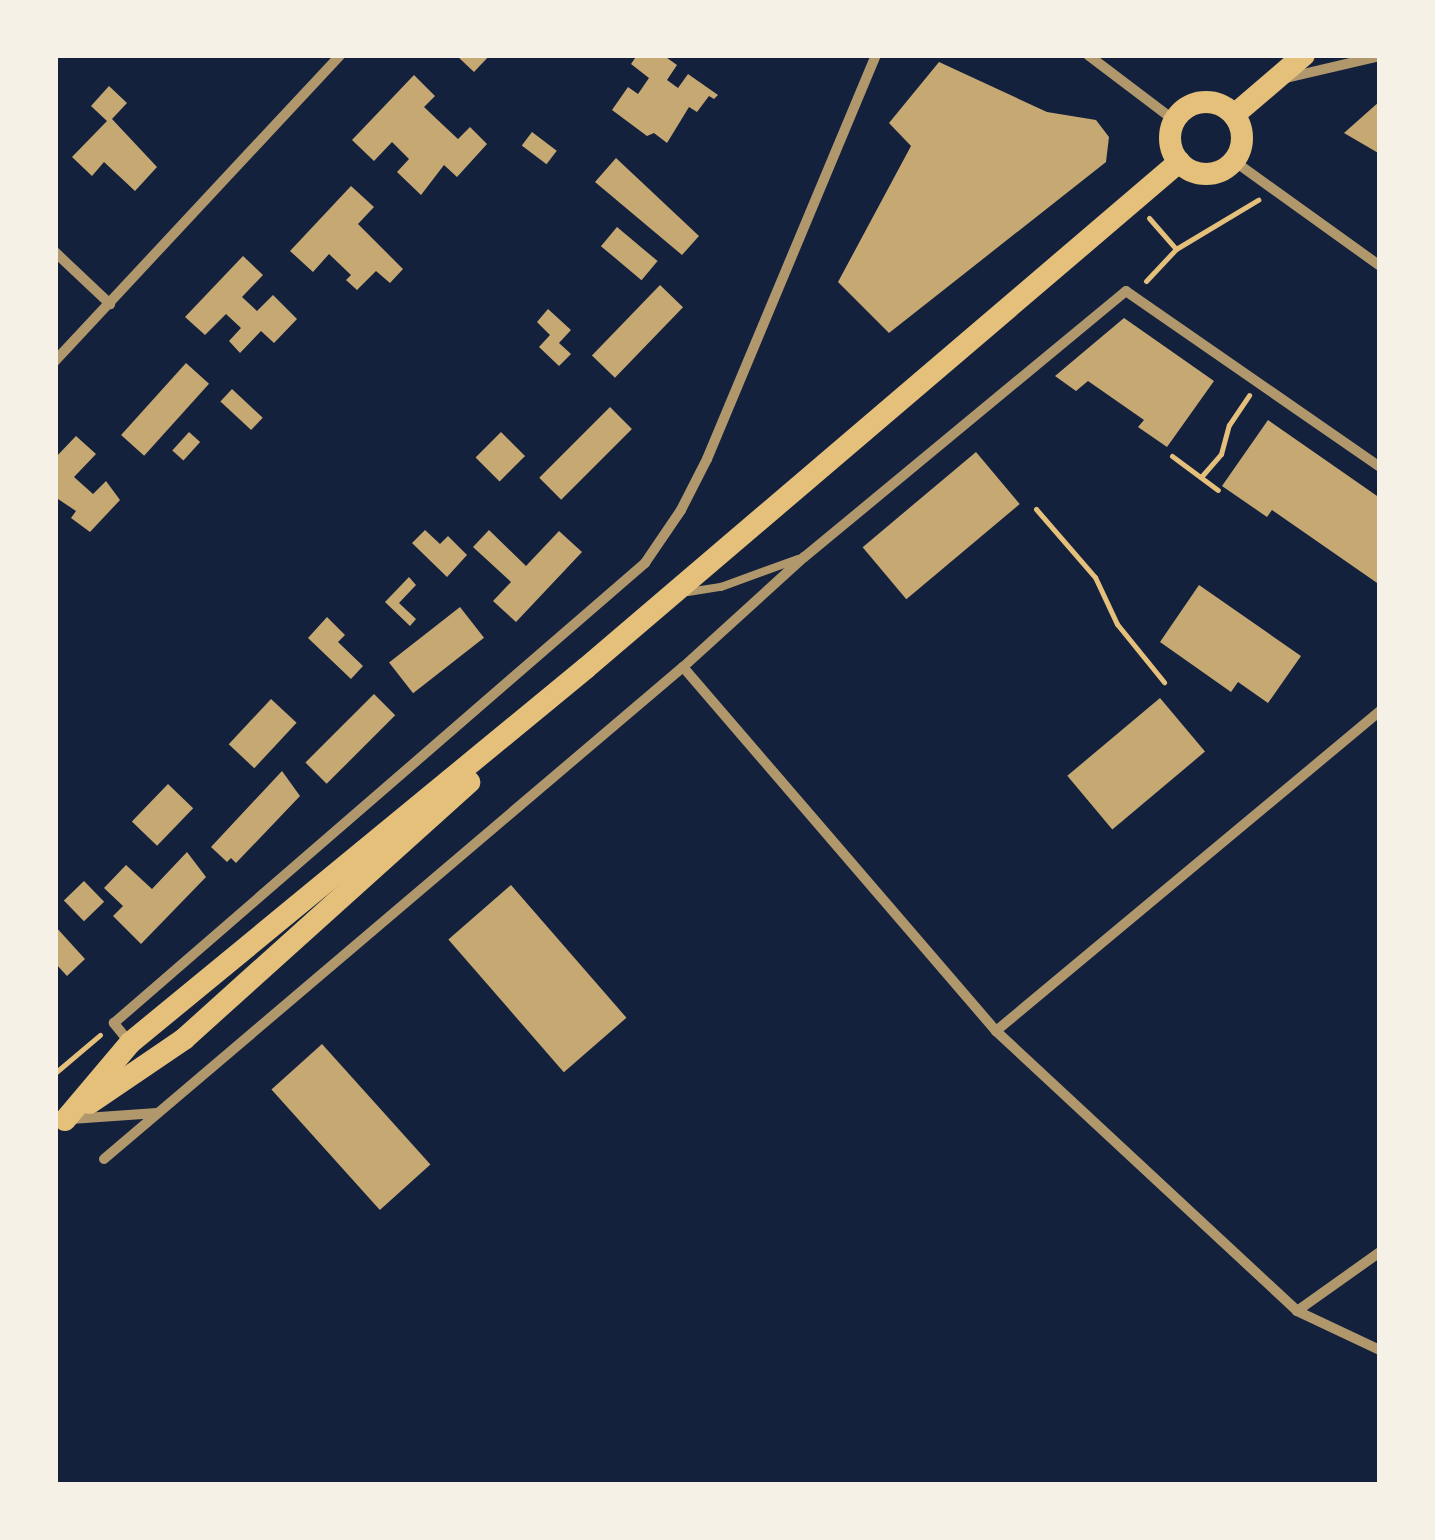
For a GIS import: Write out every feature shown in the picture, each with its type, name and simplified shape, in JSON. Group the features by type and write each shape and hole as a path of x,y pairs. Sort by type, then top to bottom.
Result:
{"main road":[{"path":"1234,116 1304,55"},
{"path":"1203,102 1214,103 1234,116 1242,138 1234,161 1213,173 1189,170 1179,162 1170,142 1174,120 1192,105 1203,102"},
{"path":"60,1124 130,1043 586,668 1179,162"},
{"path":"60,1124 184,1039 404,845 586,668"}],"street":[{"path":"55,362 340,55"},
{"path":"130,1043 114,1023 645,563 707,459 876,55"},
{"path":"1088,55 1174,120"},
{"path":"1275,81 1380,56"},
{"path":"1234,161 1380,266"},
{"path":"55,252 110,304"},
{"path":"104,1159 683,667 804,557 1118,294 1134,294 1380,467"},
{"path":"683,667 996,1031 1298,1310 1380,1350"},
{"path":"996,1031 1380,711"},
{"path":"60,1124 158,1114"},
{"path":"1298,1310 1380,1252"}],"lane":[{"path":"673,594 721,588 804,557"}],"path":[{"path":"1134,294 1176,249 1274,190"},
{"path":"1134,201 1176,249"},
{"path":"1201,477 1222,454 1236,414"},
{"path":"1172,456 1218,490"},
{"path":"1036,508 1095,577 1117,624 1164,682"},
{"path":"55,1074 114,1023"}],"building":[{"path":"456,55 490,55 474,72"},
{"path":"637,55 663,55 677,65 667,80 678,88 688,74 718,95 714,99 709,96 697,112 689,107 667,143 654,133 647,136 612,110 628,87 638,94 649,78 631,64"},
{"path":"939,62 1047,112 1096,120 1109,137 1106,162 889,333 838,282 911,146 889,123"},
{"path":"414,75 435,96 424,107 443,125 458,139 470,127 487,144 457,177 444,165 421,195 397,172 409,159 392,142 374,161 352,140"},
{"path":"109,86 127,103 112,119 157,167 135,191 104,162 92,176 72,157 107,121 91,106"},
{"path":"1380,101 1380,154 1344,133"},
{"path":"532,132 557,151 547,164 522,146"},
{"path":"616,158 699,236 682,255 595,182"},
{"path":"351,186 374,207 358,224 403,269 390,283 376,271 357,290 346,280 351,275 329,254 313,272 290,251"},
{"path":"617,227 658,261 642,280 601,246"},
{"path":"243,256 263,275 242,297 257,311 273,295 297,319 274,343 261,331 240,353 229,341 241,328 226,314 205,335 185,317"},
{"path":"660,285 683,307 615,378 592,355"},
{"path":"548,309 571,330 559,343 571,354 559,366 539,347 550,335 537,322"},
{"path":"1124,318 1214,381 1167,447 1138,427 1144,420 1088,381 1076,391 1055,376"},
{"path":"186,363 209,384 144,456 121,435"},
{"path":"232,389 263,418 251,430 220,401"},
{"path":"610,407 632,429 561,500 539,478"},
{"path":"1268,420 1380,498 1380,585 1272,510 1267,517 1222,486"},
{"path":"189,432 200,442 183,461 172,451"},
{"path":"501,432 525,456 500,481 476,457"},
{"path":"76,436 96,454 74,477 93,494 106,481 120,500 90,532 71,518 76,511 55,497 55,458"},
{"path":"976,452 1020,504 906,599 863,547"},
{"path":"425,530 440,544 448,536 467,555 447,577 412,543"},
{"path":"489,530 526,566 559,531 582,552 516,622 493,601 511,582 473,547"},
{"path":"409,577 416,585 399,603 416,619 410,626 385,602"},
{"path":"1199,585 1301,656 1268,703 1238,682 1231,692 1160,642"},
{"path":"460,607 484,638 413,693 389,662"},
{"path":"327,617 345,635 338,642 363,666 351,679 308,638"},
{"path":"374,694 395,715 327,784 305,763"},
{"path":"1160,698 1205,752 1112,829 1067,776"},
{"path":"271,699 297,723 254,768 229,744"},
{"path":"282,771 300,796 236,863 231,858 227,862 211,847"},
{"path":"168,784 193,808 157,846 132,821"},
{"path":"187,852 206,877 141,944 113,916 123,906 104,888 126,865 152,889"},
{"path":"84,881 104,902 84,921 64,900"},
{"path":"511,885 626,1018 564,1072 448,939"},
{"path":"55,926 85,959 67,976 55,963"},
{"path":"322,1044 430,1164 380,1210 271,1090"}]}
